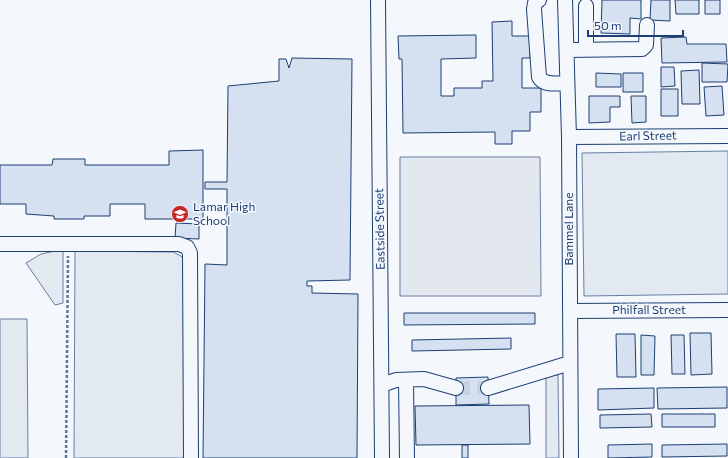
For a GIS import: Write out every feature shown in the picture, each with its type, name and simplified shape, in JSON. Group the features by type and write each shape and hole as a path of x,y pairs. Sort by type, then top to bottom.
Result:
{"street":[{"name":"Eastside Street","path":"378,0 382,458"},
{"path":"539,0 535,3 534,9 539,77 541,81 546,83 567,83"},
{"name":"Bammel Lane","path":"565,0 569,137 571,458"},
{"path":"586,6 586,49"},
{"path":"567,50 642,49 646,45 647,25"},
{"name":"Earl Street","path":"569,137 728,136"},
{"path":"0,244 179,244 186,247 190,253 191,458"},
{"name":"Philfall Street","path":"570,311 728,310"},
{"path":"488,388 570,363"},
{"path":"382,385 396,380 424,379 456,388"},
{"path":"406,380 407,458"}],"path":[{"path":"66,458 68,244"}],"shaded area":[{"path":"728,151 728,294 584,296 582,153"},
{"path":"400,157 540,157 541,296 400,296"},
{"path":"63,251 63,303 55,305 26,263 41,254"},
{"path":"75,251 173,252 181,256 184,260 184,458 74,458"},
{"path":"0,319 27,319 28,458 0,458"},
{"path":"546,375 558,375 559,458 546,458"}],"building":[{"path":"602,0 641,0 641,19 630,18 630,34 601,33"},
{"path":"651,0 670,0 670,21 650,20"},
{"path":"675,0 699,0 699,14 676,14"},
{"path":"705,0 720,0 720,14 705,14"},
{"path":"512,21 512,36 530,36 530,58 522,58 522,88 541,88 541,112 530,112 530,131 512,131 512,144 495,144 495,132 403,133 402,59 399,59 398,36 476,35 476,58 441,59 441,96 454,96 454,88 482,88 482,81 493,81 492,22"},
{"path":"686,37 687,44 726,44 727,62 662,63 661,38"},
{"path":"292,58 352,59 350,280 307,281 307,286 312,286 312,293 358,294 357,458 203,458 205,264 227,265 227,189 205,189 205,182 227,182 228,86 279,81 279,59 286,59 289,68"},
{"path":"702,63 728,64 727,82 702,82"},
{"path":"661,67 674,67 675,86 661,87"},
{"path":"699,70 700,104 682,104 681,71"},
{"path":"596,73 621,74 621,87 596,87"},
{"path":"623,73 643,73 643,92 623,92"},
{"path":"722,86 724,115 706,116 704,87"},
{"path":"661,89 678,89 678,116 661,116"},
{"path":"589,96 620,96 620,107 610,107 610,122 589,123"},
{"path":"631,96 646,96 646,122 632,123"},
{"path":"203,150 203,219 145,219 145,204 110,204 110,216 84,216 84,219 54,219 54,216 26,214 26,204 0,204 0,165 52,165 53,159 85,159 85,165 169,165 169,151"},
{"path":"176,223 199,224 199,239 175,238"},
{"path":"404,313 535,313 535,324 404,325"},
{"path":"690,333 711,333 712,374 691,375"},
{"path":"616,334 635,334 636,377 617,377"},
{"path":"641,335 655,336 654,375 641,375"},
{"path":"671,335 684,335 685,374 672,374"},
{"path":"511,338 511,349 412,351 412,340"},
{"path":"488,377 489,404 456,405 456,378"},
{"path":"727,387 727,408 658,409 657,388"},
{"path":"654,388 654,408 598,410 598,389"},
{"path":"529,405 530,444 416,445 415,406"},
{"path":"651,414 652,427 600,428 600,415"},
{"path":"662,414 715,414 715,427 662,427"},
{"path":"652,444 652,457 608,458 608,445"},
{"path":"727,444 727,456 662,457 662,445"},
{"path":"462,445 468,445 468,458 462,458"}],"tunnel":[{"path":"456,388 488,388"}],"place":[{"name":"Lamar High School","path":"180,214"}]}
